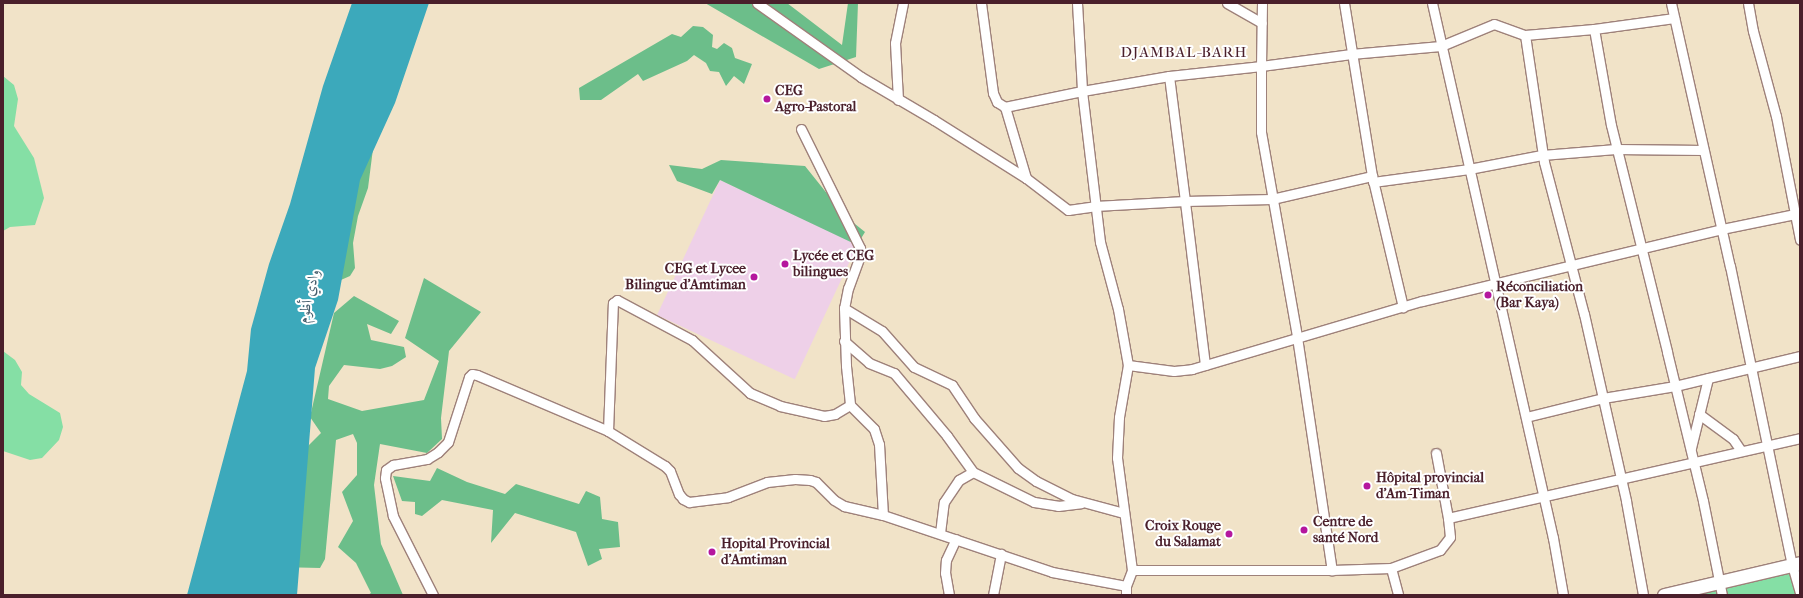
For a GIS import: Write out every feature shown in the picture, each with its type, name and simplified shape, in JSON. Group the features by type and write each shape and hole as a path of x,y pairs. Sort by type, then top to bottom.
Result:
{"main road":[{"path":"1664,595 1796,564"}],"street":[{"path":"757,3 861,77 934,120 1026,178 1068,210 1095,206 1185,201 1272,199 1372,179 1469,169 1542,155 1616,149 1703,150"},
{"path":"898,100 895,43 903,3"},
{"path":"981,3 993,93 997,102 1005,107 1026,178"},
{"path":"433,595 418,562 393,516 385,478 386,470 393,465 427,459 438,452 448,442 469,377 472,374 608,431 665,466 670,471 679,494 683,499 689,502 728,497 767,482 795,479 816,482 834,500 844,506 883,515 940,533 1052,572 1126,590 1132,570 1117,458 1119,417 1128,365 1118,309 1100,242 1082,91 1077,3"},
{"path":"1228,3 1262,23"},
{"path":"1262,3 1260,66 1261,132 1297,337 1332,570"},
{"path":"1344,3 1372,179 1403,306"},
{"path":"1432,3 1544,496 1563,595"},
{"path":"1670,3 1722,230 1767,445 1796,564 1800,593"},
{"path":"1748,3 1753,31 1776,116 1797,214 1800,240"},
{"path":"1005,107 1082,91 1169,76 1351,54 1441,46 1494,24 1525,35 1594,29 1674,18"},
{"path":"1594,29 1616,149 1690,449 1722,595"},
{"path":"1525,35 1542,155 1571,265 1603,398 1621,478 1643,595"},
{"path":"1169,76 1205,365"},
{"path":"801,130 860,248 861,253 848,288 844,308 844,341 850,405 874,430 879,444 883,515"},
{"path":"1128,365 1184,371 1403,306 1641,248 1797,214"},
{"path":"608,431 613,303 617,300 692,340 750,393 780,406 824,416 835,414 850,405"},
{"path":"844,308 882,332 914,367 952,385 970,412 1018,468 1036,481 1072,499 1124,513"},
{"path":"844,341 869,362 894,373 947,436 972,472 1034,502 1058,506 1085,503"},
{"path":"1526,417 1603,398 1675,386 1751,366 1800,356"},
{"path":"1690,449 1708,378"},
{"path":"1699,414 1733,439 1741,451"},
{"path":"1448,518 1800,438"},
{"path":"1132,570 1332,570 1391,568 1440,550 1450,537 1436,453"},
{"path":"940,533 944,502 959,480 972,472"},
{"path":"949,595 945,573 946,560 956,539"},
{"path":"993,595 1001,554"},
{"path":"1391,568 1398,595"}],"shaded area":[{"path":"720,180 858,244 795,379 657,315"}],"green space":[{"path":"705,3 787,3 842,45 848,3 858,3 856,57 819,69"},
{"path":"693,26 703,27 713,35 712,47 717,49 724,43 732,48 735,58 752,64 744,84 734,76 726,86 719,72 710,71 706,63 694,55 687,61 643,81 638,74 601,100 580,100 579,88 672,34 681,37"},
{"path":"3,76 14,85 18,99 14,126 34,158 44,198 35,225 10,227 3,231"},
{"path":"374,141 368,188 358,216 353,243 355,268 350,276 334,283 337,225"},
{"path":"721,160 805,166 845,216 865,232 857,245 720,180 712,194 677,181 669,165 702,169"},
{"path":"424,278 481,312 449,351 441,418 442,439 427,453 380,444 374,485 381,544 403,595 368,595 371,593 356,563 338,547 353,521 342,492 357,475 357,443 353,434 336,440 325,559 320,568 278,567 301,453 321,433 310,417 334,313 354,296 399,321 391,334 367,324 371,340 404,347 406,357 392,366 380,369 344,365 329,386 328,399 362,411 424,400 439,361 405,338"},
{"path":"3,351 15,360 22,372 21,385 29,394 60,413 63,427 59,440 42,458 30,460 3,451"},
{"path":"437,468 467,482 505,494 516,484 579,504 586,491 600,497 602,519 618,522 620,547 599,549 602,559 588,566 576,532 515,513 491,543 493,510 442,500 422,516 415,514 415,502 402,501 393,476 430,481"},
{"path":"1800,563 1800,595 1665,595"}],"water":[{"name":"وادي أظوم","path":"352,3 429,3 395,103 360,180 338,300 315,368 297,595 187,595 247,371 251,329 269,264 290,204 323,86"}],"place":[{"name":"CEG Agro-Pastoral","path":"767,99"},
{"name":"Lycée et CEG bilingues","path":"785,264"},
{"name":"CEG et Lycee Bilingue d'Amtiman","path":"754,277"},
{"name":"Réconciliation (Bar Kaya)","path":"1488,295"},
{"name":"Hôpital provincial d'Am-Timan","path":"1367,486"},
{"name":"Centre de santé Nord","path":"1304,530"},
{"name":"Croix Rouge du Salamat","path":"1229,534"},
{"name":"Hopital Provincial d'Amtiman","path":"712,552"}],"district":[{"name":"DJAMBAL-BARH","path":"1184,53"}]}
